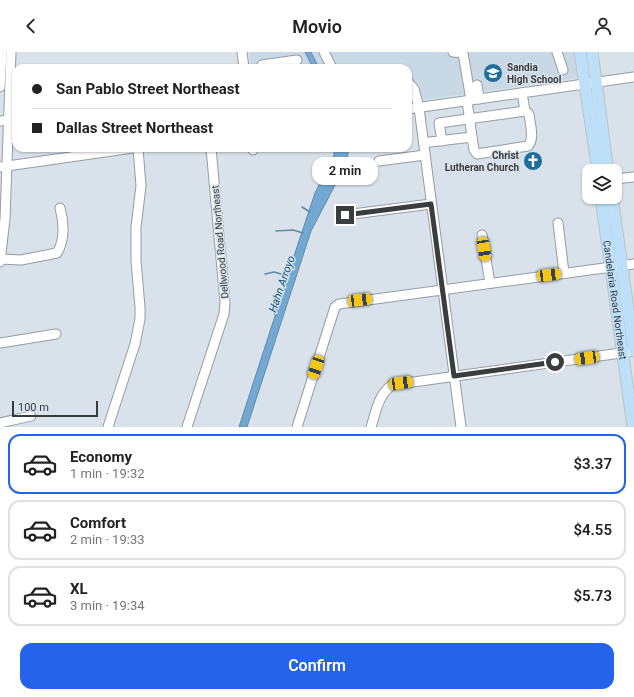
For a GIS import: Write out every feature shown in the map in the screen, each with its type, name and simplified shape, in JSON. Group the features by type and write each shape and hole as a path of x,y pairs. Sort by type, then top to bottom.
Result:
{"main road":[{"path":"580,52 597,164"},
{"path":"592,52 607,164"},
{"name":"Candelaria Road Northeast","path":"603,204 616,266 628,352 633,427"},
{"name":"Candelaria Road Northeast","path":"612,204 616,266"}],"street":[{"path":"0,87 2,52"},
{"path":"11,52 0,260 21,260 57,253 62,245 63,218 60,208"},
{"path":"242,52 244,64"},
{"path":"324,52 330,64"},
{"path":"453,52 462,53 472,100"},
{"path":"557,52 563,70"},
{"path":"269,64 297,60"},
{"path":"412,109 634,77"},
{"path":"477,85 472,100 470,119 474,150 478,154 528,146 531,143 532,138 529,114 525,111 522,93"},
{"path":"412,88 415,93 419,108 461,427"},
{"path":"0,91 10,90"},
{"path":"442,141 439,123 525,111"},
{"path":"424,143 472,137"},
{"path":"4,166 104,152"},
{"path":"108,427 135,344 140,320 136,261 136,227 141,186 138,152"},
{"name":"Dellwood Road Northeast","path":"187,427 224,314 225,302 211,152"},
{"path":"379,161 425,155"},
{"path":"622,178 634,177"},
{"path":"345,215 431,204"},
{"path":"558,223 564,273"},
{"path":"482,234 490,283"},
{"path":"297,427 335,307 344,302 634,264"},
{"path":"0,343 56,334"},
{"path":"371,427 379,400 386,390 392,385 628,352"},
{"path":"0,424 31,416"}],"shaded area":[{"name":"Sandia High School","path":"249,52 574,52 578,78 412,101 412,64 250,64"}],"water":[{"path":"305,52 311,52 317,64 311,64"},
{"path":"334,152 348,152 346,164 311,231 247,427 239,427 275,316 273,301 278,304 315,193 334,155"}],"waterway":[{"path":"302,207 310,212"},
{"path":"276,231 293,230 303,233"},
{"name":"Hahn Arroyo","path":"265,274 274,272 288,276"}],"place":[{"name":"Sandia High School","path":"493,73"},
{"name":"Christ Lutheran Church","path":"533,161"}],"route":[{"path":"345,215 431,204 454,376 555,362"}]}
